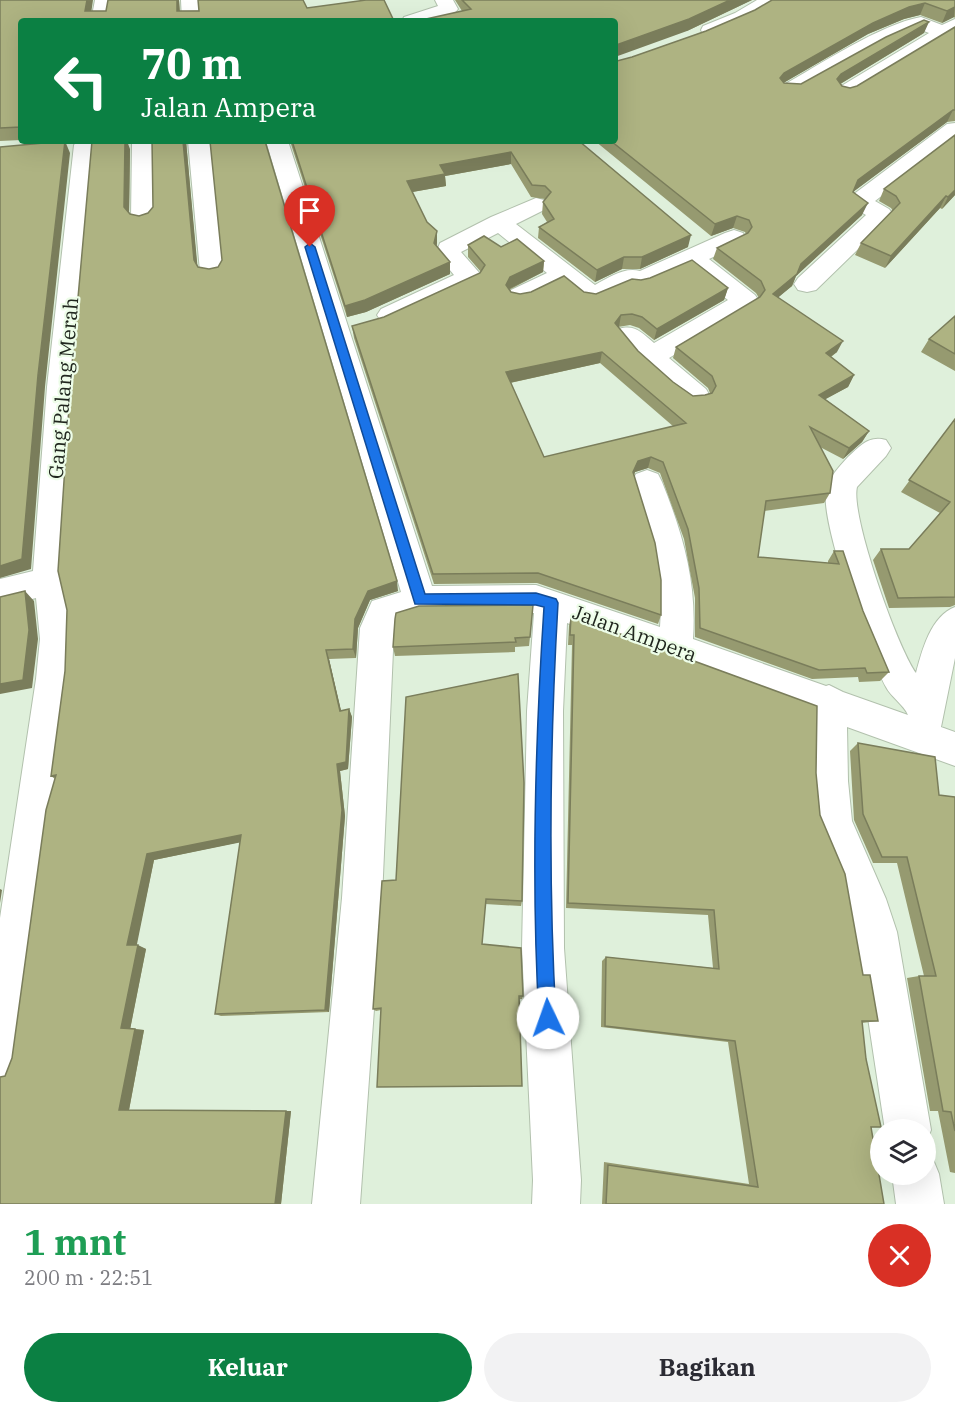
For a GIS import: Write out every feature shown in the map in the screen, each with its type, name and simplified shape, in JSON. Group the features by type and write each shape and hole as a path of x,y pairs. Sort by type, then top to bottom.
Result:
{"street":[{"path":"101,18 104,0"},
{"path":"190,0 191,18"},
{"path":"420,18 449,9 444,0"},
{"path":"689,39 742,17 770,0"},
{"path":"789,90 873,43 915,24 921,23 950,29"},
{"path":"845,93 950,29"},
{"path":"807,284 881,214 862,202 862,199 955,129"},
{"name":"Gang Palang Merah","path":"0,1058 57,640 55,600 48,581 61,387 82,144"},
{"path":"142,144 143,219"},
{"path":"199,144 212,271"},
{"path":"278,144 353,327 420,600"},
{"path":"491,293 470,277 447,251 499,222 536,205"},
{"path":"499,222 592,296 631,278 638,282 696,247 734,238"},
{"path":"652,356 746,301 696,247"},
{"path":"520,296 565,274"},
{"path":"353,327 391,315 470,277"},
{"path":"628,334 652,356 650,357 696,396"},
{"path":"876,448 843,484 840,500 856,562 890,659 924,722"},
{"path":"647,482 659,512 675,570 678,618 675,647"},
{"path":"0,593 48,581"},
{"name":"Jalan Ampera","path":"336,1204 362,898 377,628 384,611 420,600 536,599 829,701 924,722 955,749"},
{"path":"551,603 545,711 543,948 557,1180 556,1204"},
{"path":"924,722 946,634 955,622"},
{"path":"829,701 829,781 833,822 866,899 876,932 906,1119"},
{"path":"917,1185 920,1204"}],"building":[{"path":"0,0 87,0 85,11 106,11 108,0 177,0 177,11 199,11 198,0 303,0 307,8 366,0 384,0 393,18 18,18 18,127 0,128"},
{"path":"462,0 730,0 689,19 618,44 618,18 430,18 471,9"},
{"path":"772,0 955,0 955,7 947,11 925,3 909,7 873,23 784,73 780,78 784,83 801,84 886,37 924,20 929,22 841,74 837,79 842,86 850,88 857,86 955,27 955,110 858,180 853,192 868,203 801,264 797,274 773,294 843,341 826,353 854,375 819,395 869,431 849,448 810,427 833,471 830,493 766,501 758,557 839,564 834,551 843,551 863,611 889,672 867,673 865,668 819,670 700,628 699,588 688,529 663,462 651,457 638,461 633,472 655,543 661,580 661,615 538,573 433,574 352,326 384,317 480,273 485,265 468,245 484,236 501,247 517,239 544,261 510,277 506,285 511,292 520,294 531,292 564,276 584,292 596,294 632,279 650,278 692,260 728,288 657,329 642,317 632,314 621,315 615,323 638,351 673,382 693,396 712,393 716,386 712,376 676,347 760,297 765,290 761,281 717,248 748,233 752,227 749,220 737,216 715,224 615,144 618,144 618,61 706,31 755,10","holes":["602,352 686,423 544,457 506,372"]},
{"path":"955,135 955,190 948,197 946,196 891,256 861,243 900,203 896,196 884,189"},
{"path":"65,144 38,375 22,559 0,566 0,147"},
{"path":"92,144 125,144 124,207 130,214 139,216 148,213 153,207 152,144 183,144 194,260 198,267 209,269 218,267 222,260 210,144 266,144 397,581 368,591 355,619 353,649 326,650 340,711 349,709 346,762 337,764 342,810 325,1010 215,1014 241,835 147,854 127,945 138,945 121,1028 135,1029 119,1110 286,1111 275,1204 0,1204 0,1077 5,1076 12,1058 46,810 56,775 51,776 65,671 67,610 58,571 71,376"},
{"path":"293,144 583,144 691,235 642,257 624,257 597,270 539,227 554,219 543,202 551,192 545,186 532,185 511,152 440,165 445,174 407,181 427,222 437,231 434,243 450,262 365,300 345,306"},
{"path":"955,316 955,354 929,339"},
{"path":"955,419 955,597 898,598 881,549 909,549 950,502 909,480"},
{"path":"25,591 29,630 23,680 0,684 0,597"},
{"path":"533,605 530,637 515,638 516,642 393,647 396,613 419,606"},
{"path":"571,616 817,706 816,773 820,815 845,874 863,975 870,975 878,1021 862,1021 866,1059 879,1119 870,1119 870,1185 881,1185 884,1204 606,1204 608,1165 758,1187 735,1041 605,1026 606,957 719,969 714,910 568,903 574,635 570,635"},
{"path":"518,674 524,783 522,901 486,899 482,944 521,948 523,996 519,996 522,1086 377,1087 381,1008 373,1009 382,881 396,880 406,697"},
{"path":"858,743 935,757 939,795 955,797 955,1131 951,1112 943,1111 919,976 936,976 907,857 882,857 863,814"}],"route":[{"path":"310,247 420,600 438,598 536,599 551,603 545,711 543,948 548,1018"}]}
